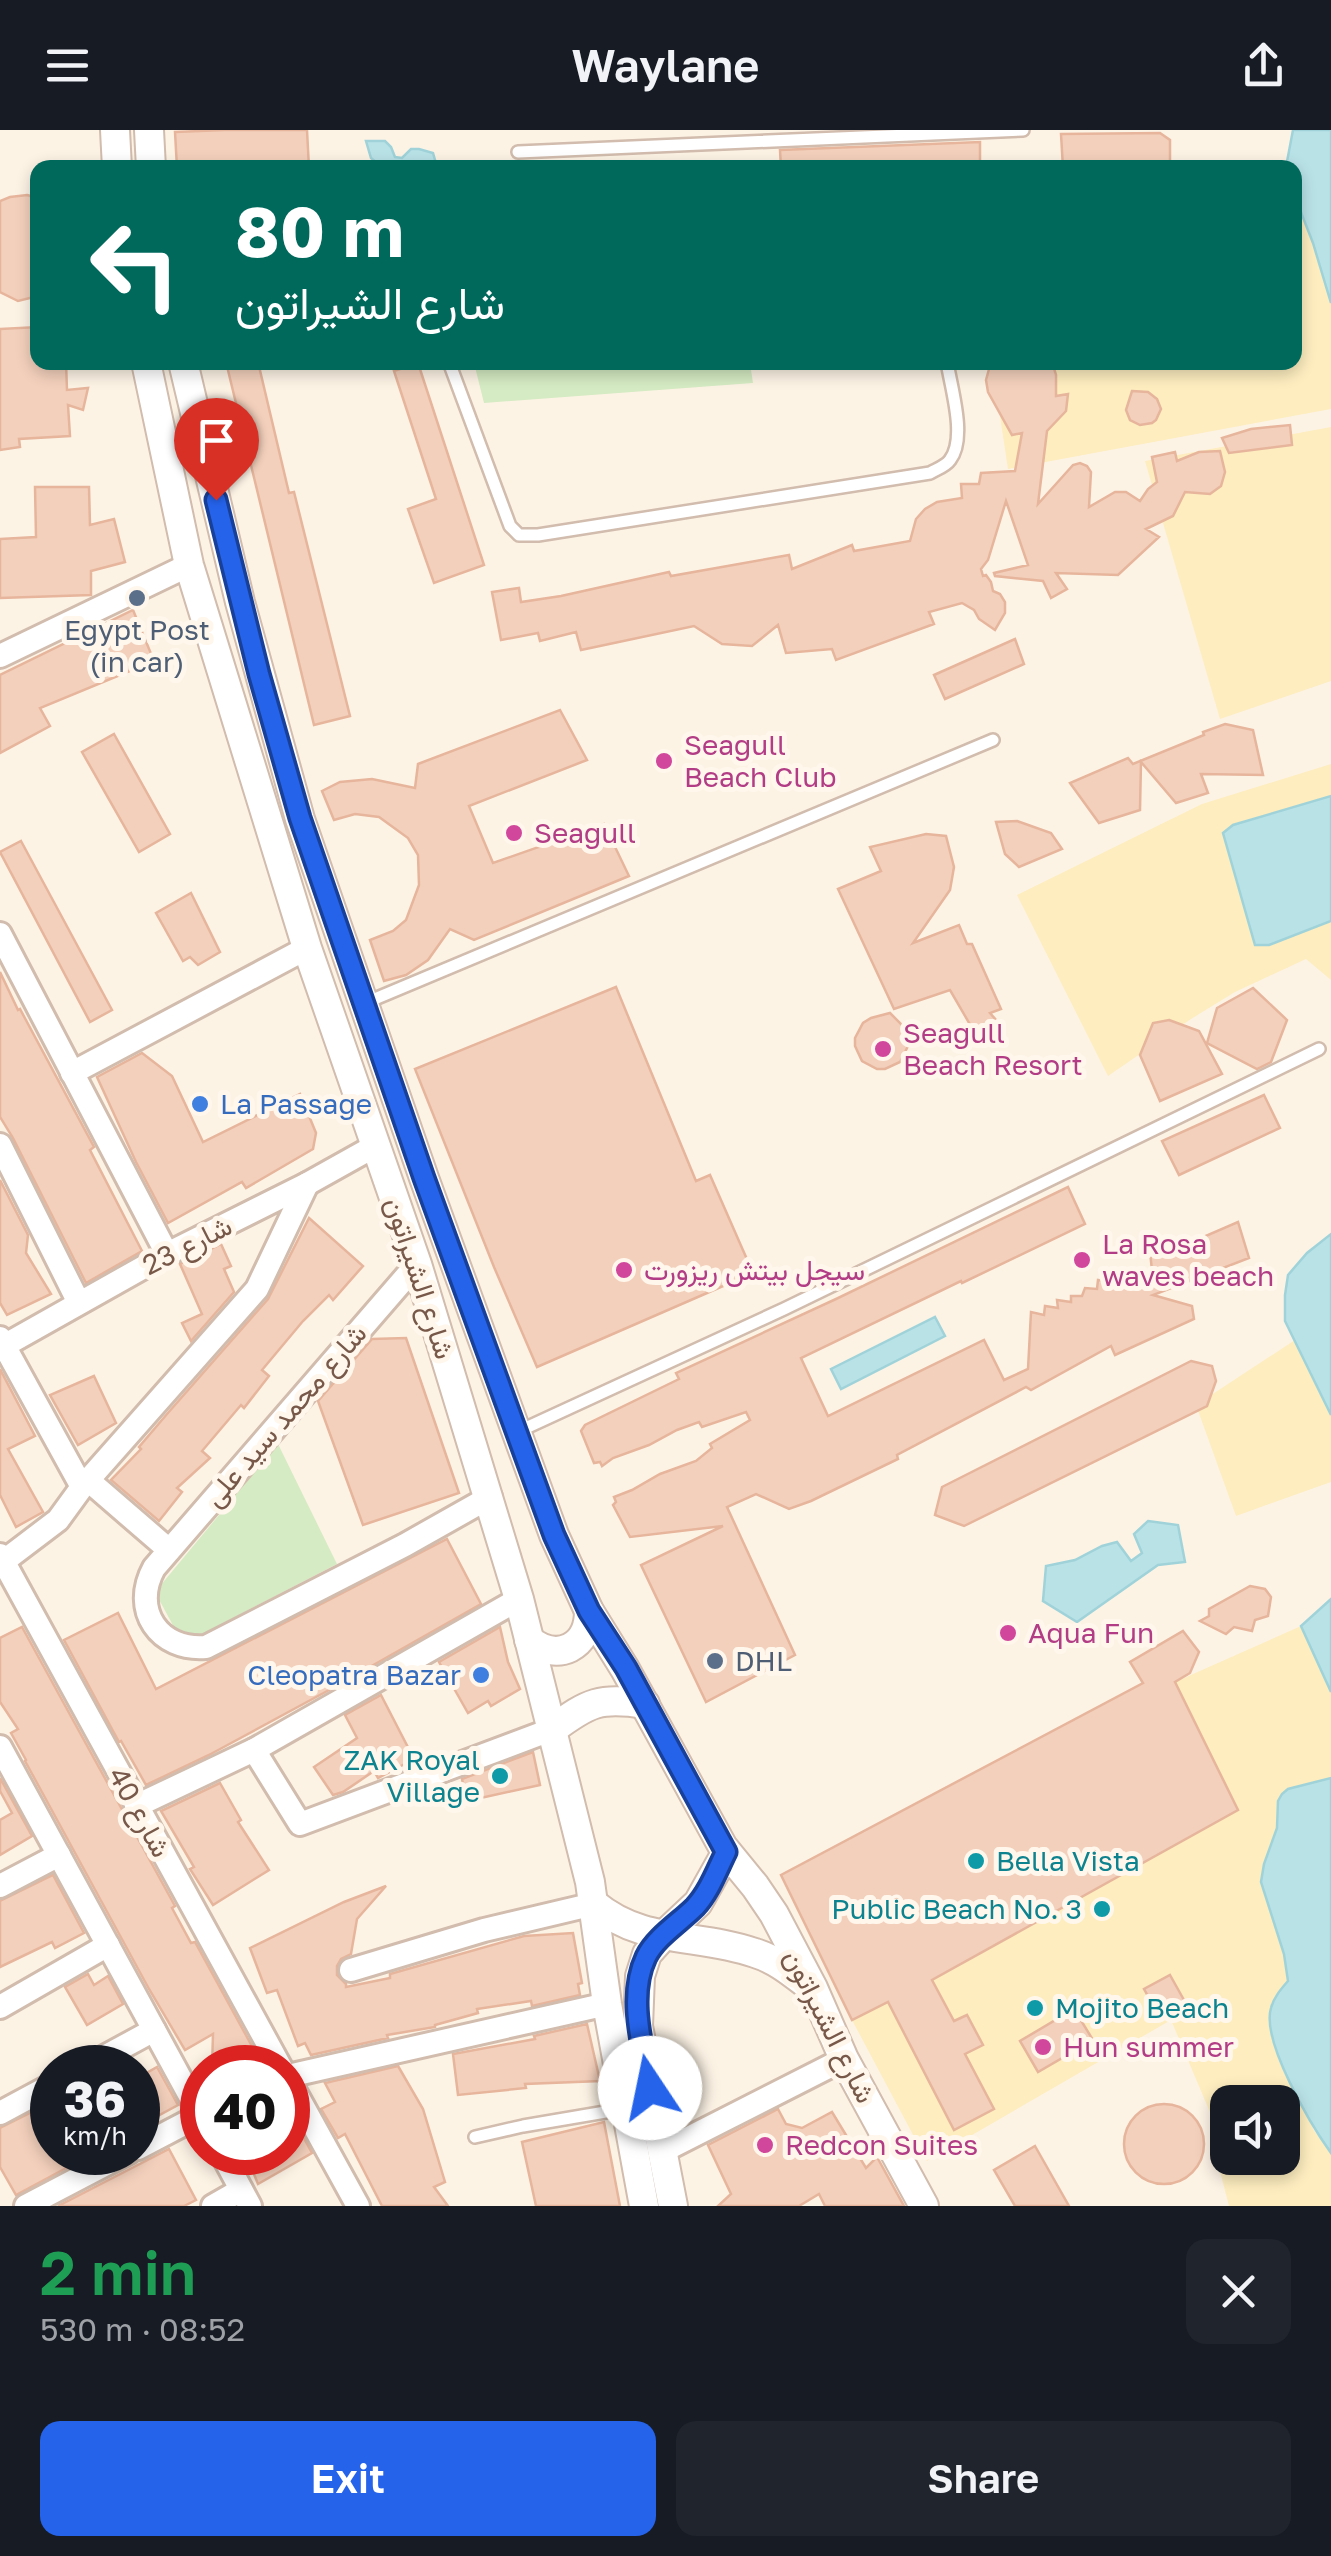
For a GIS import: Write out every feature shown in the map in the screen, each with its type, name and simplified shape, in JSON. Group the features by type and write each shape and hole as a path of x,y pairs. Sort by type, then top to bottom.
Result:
{"street":[{"path":"115,130 117,160"},
{"path":"149,130 151,160"},
{"name":"شارع الشيراتون","path":"148,370 189,565 307,948 417,1264 519,1600 594,1904 607,2004 644,2206"},
{"name":"شارع الشيراتون","path":"184,370 240,602 300,818 362,1004 554,1535 589,1611 726,1852 774,1914 844,2059 924,2206"},
{"path":"0,656 189,565"},
{"path":"0,934 167,1254"},
{"path":"72,1073 307,948"},
{"path":"0,1145 80,1303"},
{"name":"شارع 23","path":"1,1344 375,1146"},
{"path":"1,1560 58,1520 257,1289 306,1184"},
{"name":"شارع محمد سيد على","path":"162,1559 417,1264"},
{"path":"1,1344 86,1484 162,1559 146,1588 145,1599 151,1620 165,1637 184,1647 206,1647 490,1497"},
{"name":"شارع 40","path":"1,1560 268,2045"},
{"path":"136,1806 254,1750 519,1600"},
{"path":"529,1640 548,1651 570,1648 585,1632 589,1611"},
{"path":"254,1750 300,1824 553,1729 590,1704 645,1704"},
{"path":"0,1747 8,1780 59,1855 180,2077"},
{"path":"673,2206 638,2026 640,1976 647,1954 698,1904 726,1852"},
{"path":"0,1886 59,1855"},
{"path":"351,1970 484,1930 594,1904 624,1925 646,1932 756,1953 780,1964 813,1988"},
{"path":"0,2006 108,1946"},
{"path":"310,2075 607,2004"},
{"path":"126,2045 154,2030"},
{"path":"662,2151 844,2059"},
{"path":"0,2113 30,2096"},
{"name":"شارع 40","path":"310,2121 358,2206"},
{"path":"26,2206 85,2175"},
{"path":"213,2206 246,2198 234,2175"}],"lane":[{"path":"518,152 1023,130"},
{"path":"452,370 510,526 519,535 538,535 930,473 949,462 958,444 948,370"},
{"path":"362,1004 993,740"},
{"path":"517,1432 784,1309 1319,1049"},
{"path":"475,2137 626,2108"}],"green space":[{"path":"476,370 751,370 753,383 484,403"},
{"path":"278,1444 337,1564 183,1644 155,1592"}],"sand":[{"path":"1302,215 1331,303 1331,409 1008,469 993,370 1302,370"},
{"path":"1331,427 1331,681 1220,719 1145,461"},
{"path":"1331,764 1331,796 1233,825 1269,945 1331,921 1331,980 1306,959 1235,992 1108,1076 1017,895 1202,804"},
{"path":"1295,1340 1331,1415 1331,1482 1236,1516 1196,1405"},
{"path":"1301,1626 1331,1692 1331,1778 1288,1789 1278,1801 1277,1828 1261,1882 1284,1954 1288,1981 1278,1993 1313,2129 1331,2153 1331,2206 1229,2206 1221,2175 1300,2175 1300,2085 1210,2085 1210,2112 1171,2020 927,2161 852,2020 952,1970 1238,1810 1175,1682"}],"water":[{"path":"1293,130 1331,130 1331,303 1302,215 1302,160 1287,160"},
{"path":"366,141 385,141 395,157 402,158 411,149 419,149 433,153 435,160 373,160"},
{"path":"1331,796 1331,921 1269,945 1255,945 1223,833 1233,825"},
{"path":"1331,1234 1331,1415 1285,1321 1285,1295 1288,1275"},
{"path":"935,1317 945,1336 841,1389 831,1369"},
{"path":"1148,1521 1178,1525 1185,1562 1158,1565 1077,1622 1043,1601 1046,1566 1075,1560 1117,1542 1131,1561 1142,1553 1134,1534"},
{"path":"1331,1599 1331,1692 1301,1626"},
{"path":"1331,1778 1331,2153 1300,2102 1300,2085 1292,2085 1280,2061 1270,2023 1271,2008 1288,1981 1284,1954 1261,1882 1277,1828 1278,1801 1288,1789"}],"building":[{"path":"307,130 309,160 177,160 175,132"},
{"path":"1160,133 1170,140 1170,160 1063,160 1061,134"},
{"path":"980,142 980,160 781,160 780,150"},
{"path":"30,196 30,298 18,301 0,292 0,201"},
{"path":"30,327 30,370 66,370 67,390 88,388 83,410 68,405 70,436 19,439 20,447 0,450 0,329"},
{"path":"228,370 260,370 350,716 314,725"},
{"path":"420,370 484,565 434,583 408,509 436,499 394,371"},
{"path":"989,370 1054,370 1056,396 1068,394 1066,411 1047,431 1038,504 1073,465 1080,463 1091,472 1089,507 1115,492 1126,492 1140,501 1157,482 1152,457 1175,452 1177,461 1199,452 1220,451 1225,472 1221,486 1210,494 1185,492 1173,516 1146,529 1159,537 1118,575 1056,573 1067,589 1051,598 1043,581 995,576 994,573 1028,565 1006,501 988,560 981,569 993,591 1005,602 1005,613 995,630 962,603 929,612 934,624 836,660 832,649 786,653 778,625 752,646 722,644 694,626 581,650 576,632 540,641 538,633 501,640 492,592 519,588 521,602 669,572 671,576 789,555 792,569 852,545 854,551 910,541 916,519 937,502 962,498 961,484 979,484 981,473 1015,471 1022,433 1012,435 988,392"},
{"path":"1132,391 1148,392 1157,399 1161,409 1152,423 1140,425 1130,420 1126,410"},
{"path":"1290,425 1292,445 1229,453 1222,438 1251,429"},
{"path":"35,487 89,487 90,525 114,519 125,562 91,571 91,595 0,598 0,539 36,537"},
{"path":"133,610 154,661 40,708 50,726 0,753 0,675"},
{"path":"1015,639 1024,664 945,699 934,675"},
{"path":"560,710 587,760 469,806 493,863 604,824 629,876 474,940 450,929 428,960 406,975 384,981 370,940 393,931 406,920 419,885 418,855 408,838 379,817 355,814 334,820 322,791 340,782 372,779 415,788 418,764"},
{"path":"1225,724 1253,730 1263,775 1201,774 1208,793 1176,803 1141,762 1140,810 1099,823 1070,783 1128,758 1133,764"},
{"path":"114,734 170,834 139,852 82,752"},
{"path":"1017,821 1051,833 1062,849 1019,867 1005,854 996,822"},
{"path":"926,834 946,836 954,867 950,890 913,943 959,925 967,944 972,944 1001,1009 990,1013 997,1021 972,1028 950,990 894,1009 838,889 881,871 870,847"},
{"path":"21,841 112,1010 90,1022 0,852"},
{"path":"191,893 220,952 198,965 190,957 183,961 156,913"},
{"path":"0,972 94,1147 90,1150 142,1251 86,1283 0,1117"},
{"path":"616,987 696,1181 710,1175 753,1273 537,1367 415,1069"},
{"path":"1253,988 1287,1020 1271,1062 1257,1069 1207,1043 1217,1008"},
{"path":"890,1013 904,1027 908,1046 900,1062 877,1069 862,1061 855,1038 863,1023"},
{"path":"1169,1020 1199,1031 1222,1074 1160,1101 1140,1055 1153,1023"},
{"path":"142,1053 172,1076 203,1142 300,1094 316,1133 313,1149 246,1188 242,1182 168,1223 97,1077"},
{"path":"1264,1095 1280,1128 1179,1175 1162,1141"},
{"path":"0,1180 28,1235 26,1253 51,1294 7,1315 0,1303"},
{"path":"1068,1187 1085,1224 801,1358 828,1416 984,1340 1004,1380 1028,1369 1031,1312 1044,1315 1045,1306 1058,1308 1057,1300 1071,1302 1071,1296 1082,1296 1085,1288 1097,1289 1098,1280 1110,1282 1111,1274 1122,1275 1124,1268 1152,1271 1150,1251 1161,1251 1161,1247 1184,1237 1185,1245 1238,1222 1249,1258 1153,1295 1192,1306 1194,1319 1115,1355 1111,1346 811,1501 789,1509 756,1494 727,1507 795,1655 706,1702 641,1565 723,1526 630,1537 613,1505 614,1497 696,1461 712,1448 710,1444 750,1420 746,1412 702,1427 699,1422 602,1466 600,1462 594,1463 581,1431 585,1425 679,1379 676,1373"},
{"path":"309,1218 363,1266 333,1300 329,1295 303,1321 262,1370 269,1376 202,1451 210,1458 177,1488 182,1492 159,1521 111,1480 268,1299"},
{"path":"221,1244 231,1266 224,1269 234,1292 191,1341 182,1323 202,1314 180,1264"},
{"path":"406,1338 459,1493 363,1525 318,1401 372,1339"},
{"path":"1191,1361 1212,1366 1216,1381 1207,1406 964,1526 935,1515 942,1487"},
{"path":"0,1369 35,1436 8,1449 43,1512 16,1527 0,1495"},
{"path":"94,1376 116,1423 78,1445 50,1395"},
{"path":"447,1539 481,1604 209,1755 146,1785 64,1640 118,1613 156,1689"},
{"path":"1250,1586 1265,1589 1271,1597 1268,1616 1255,1620 1252,1631 1234,1627 1226,1634 1200,1621 1209,1616 1209,1609"},
{"path":"22,1627 175,1906 172,1908 191,1943 195,1942 251,2045 213,2045 213,2034 194,2045 182,2045 11,1733 18,1729 0,1702 0,1638"},
{"name":"Cleopatra Bazar","path":"500,1627 508,1662 520,1689 491,1706 488,1701 468,1713 439,1662"},
{"name":"Bella Vista","path":"1183,1631 1199,1652 1190,1673 1175,1682 1238,1810 932,1980 954,2021 967,2015 983,2045 965,2054 994,2109 954,2130 888,2002 852,2020 781,1875 1143,1683 1130,1662"},
{"path":"381,1695 414,1759 378,1778 374,1771 333,1795 314,1767 357,1738 345,1715"},
{"name":"ZAK Royal Village","path":"533,1752 540,1785 467,1801 462,1779"},
{"path":"0,1778 32,1836 0,1855 0,1820 12,1813 0,1791"},
{"path":"220,1783 241,1820 238,1822 269,1870 213,1905 161,1811"},
{"path":"53,1875 84,1933 55,1948 52,1942 0,1967 0,1901"},
{"path":"386,1886 357,1919 351,1954 337,1966 337,1975 346,1987 390,1978 390,1974 524,1936 573,1933 582,1983 578,1984 580,1995 532,2006 531,2001 477,2009 478,2013 435,2027 311,2055 310,2045 298,2045 277,1990 267,1993 250,1948"},
{"path":"88,1974 94,1985 108,1976 123,2004 87,2025 65,1987"},
{"path":"1170,1975 1189,2009 1160,1999 1152,2003 1144,1989"},
{"path":"1074,2009 1093,2040 1038,2072 1020,2041"},
{"path":"587,2024 600,2081 525,2084 526,2088 458,2095 453,2054 535,2039 534,2036"},
{"path":"398,2066 423,2109 445,2182 434,2187 448,2206 382,2206 345,2134 338,2138 321,2109 335,2102 325,2083"},
{"path":"160,2072 178,2105 160,2115"},
{"path":"1164,2104 1179,2107 1192,2116 1201,2129 1201,2159 1192,2172 1179,2181 1164,2184 1149,2181 1136,2172 1127,2159 1124,2144 1127,2129 1136,2116 1149,2107"},
{"path":"778,2109 786,2124 802,2128 832,2112 866,2168 877,2157 904,2206 825,2206 819,2194 799,2206 718,2206 731,2194 708,2145"},
{"path":"30,2113 30,2175 53,2175 16,2195 0,2167 0,2128"},
{"path":"604,2122 620,2206 536,2206 522,2142"},
{"path":"1035,2146 1069,2206 1015,2206 994,2170"},
{"path":"169,2149 196,2200 184,2206 58,2206 118,2175 160,2175 160,2154"},
{"path":"254,2175 274,2175 258,2184"}],"place":[{"name":"Egypt Post (in car)","path":"137,598"},
{"name":"Seagull Beach Club","path":"664,761"},
{"name":"Seagull","path":"514,833"},
{"name":"Seagull Beach Resort","path":"883,1049"},
{"name":"La Passage","path":"200,1104"},
{"name":"La Rosa waves beach","path":"1082,1260"},
{"name":"سيجل بيتش ريزورت","path":"624,1270"},
{"name":"Aqua Fun","path":"1008,1633"},
{"name":"DHL","path":"715,1661"},
{"name":"Cleopatra Bazar","path":"481,1675"},
{"name":"ZAK Royal Village","path":"500,1776"},
{"name":"Bella Vista","path":"976,1861"},
{"name":"Public Beach No. 3","path":"1102,1909"},
{"name":"Mojito Beach","path":"1035,2008"},
{"name":"Hun summer","path":"1043,2047"},
{"name":"Redcon Suites","path":"765,2145"}],"route":[{"path":"216,500 300,818 362,1004 554,1535 589,1611 626,1668 726,1852 698,1904 647,1954 640,1976 638,2026 650,2088"}]}
